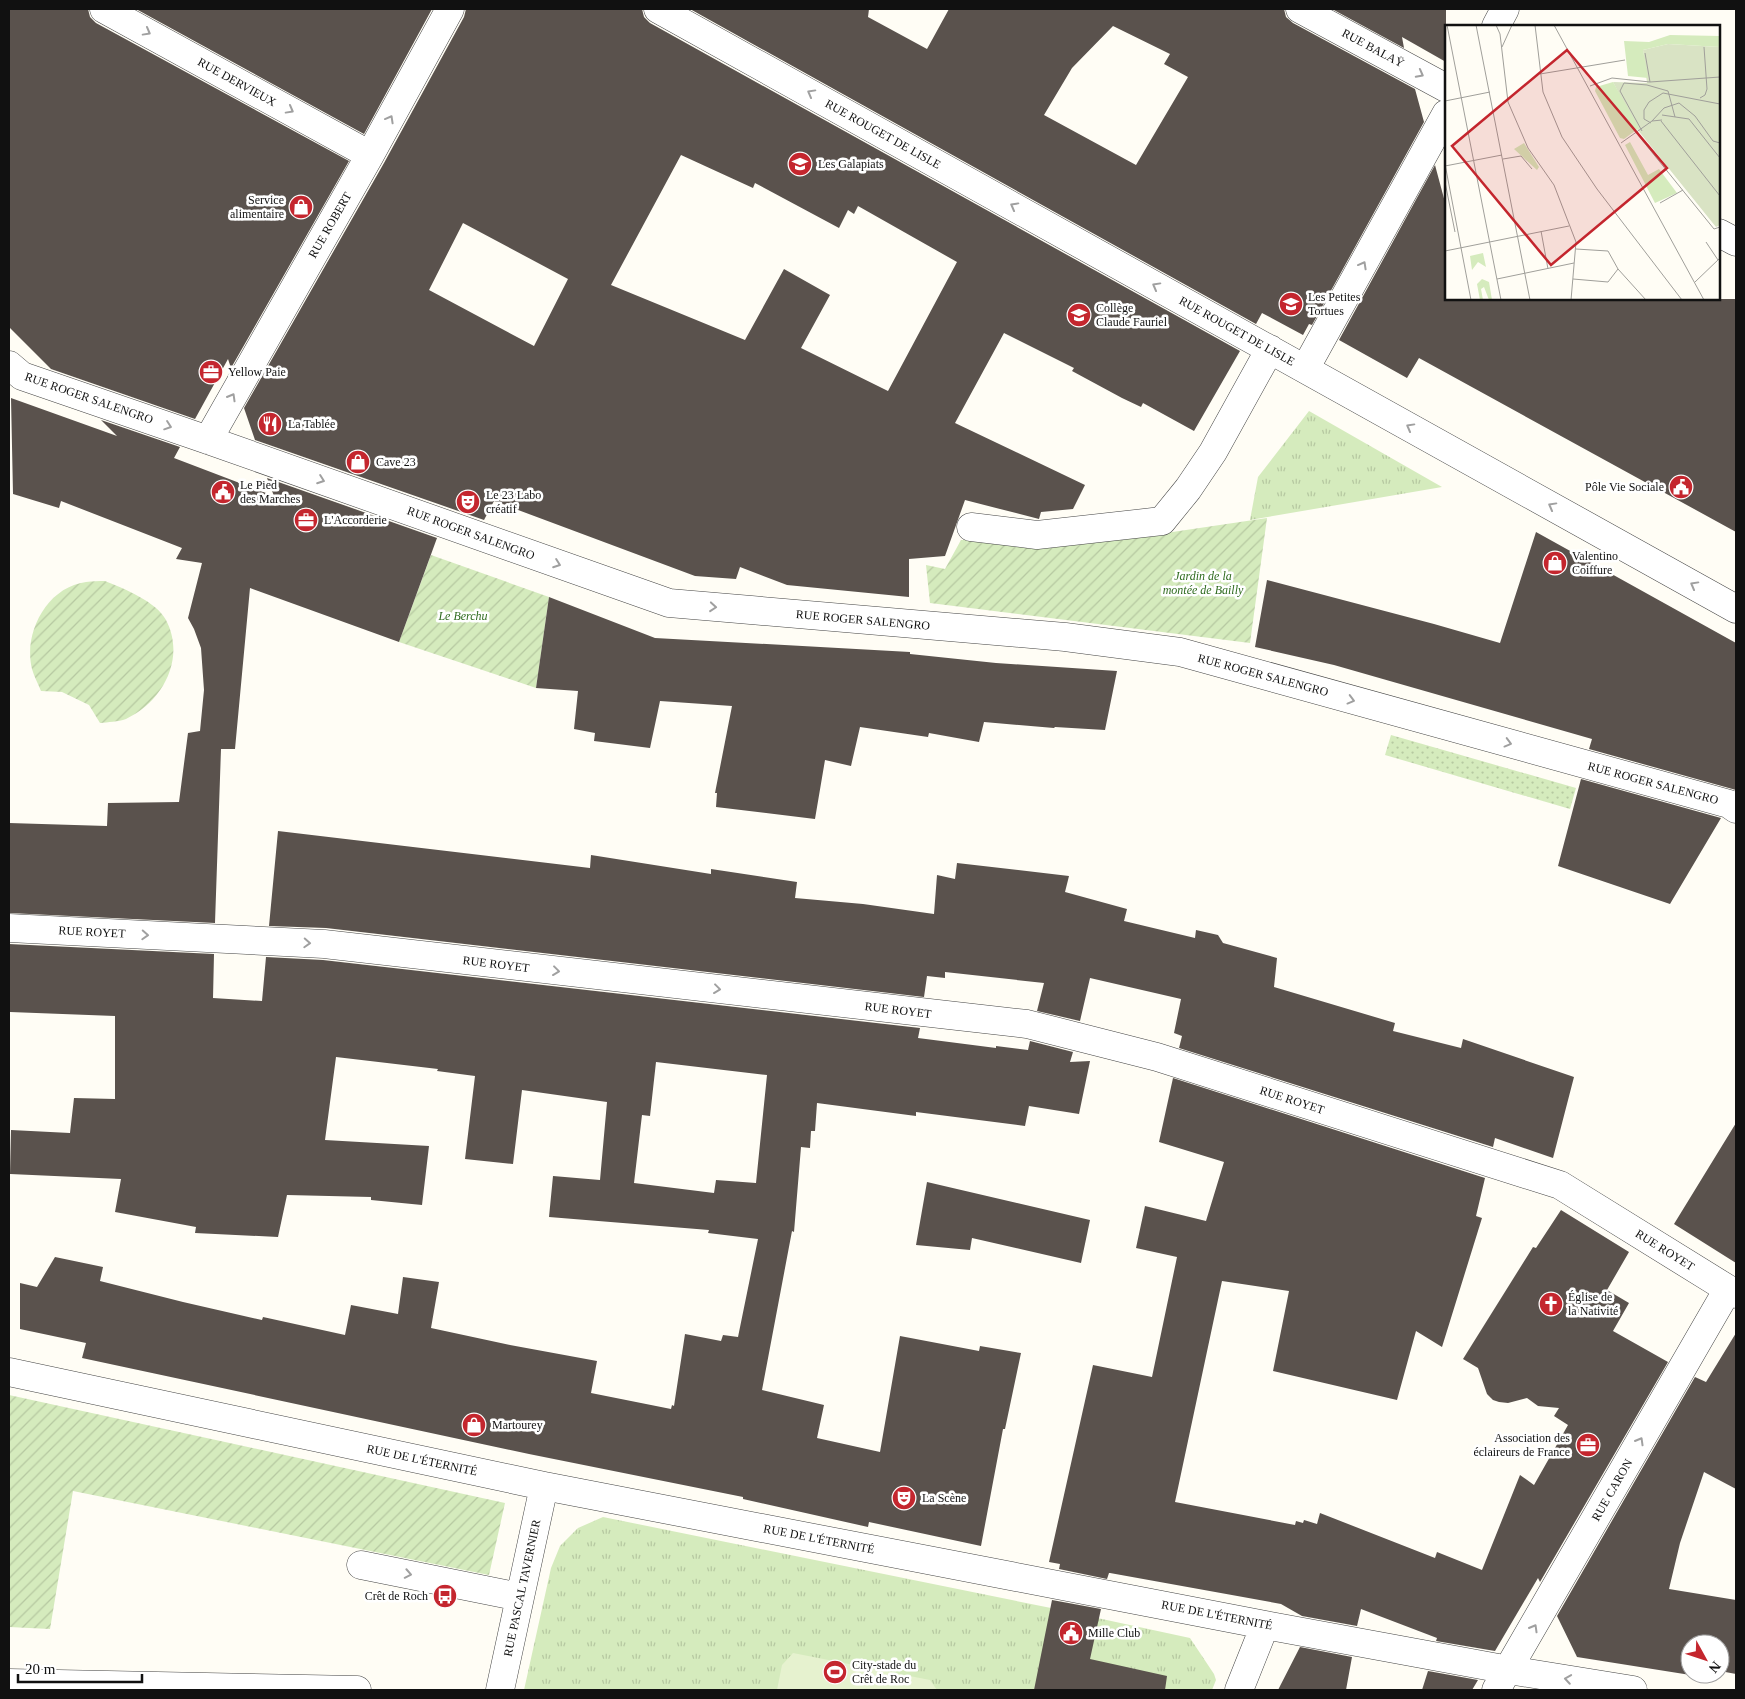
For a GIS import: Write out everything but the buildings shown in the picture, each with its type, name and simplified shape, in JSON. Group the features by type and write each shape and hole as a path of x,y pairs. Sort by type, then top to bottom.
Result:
{"street":[{"name":"RUE DERVIEUX","path":"104,9 370,155"},
{"name":"RUE ROBERT","path":"208,440 370,155 450,9"},
{"name":"RUE ROUGET DE LISLE","path":"658,9 1736,609"},
{"name":"RUE BALAŸ","path":"1300,9 1445,87"},
{"path":"1497,25 1505,9"},
{"path":"1305,369 1445,116"},
{"path":"1720,234 1736,242"},
{"path":"971,527 1037,535 1162,522 1188,489 1213,452 1270,349"},
{"name":"RUE ROGER SALENGRO","path":"9,366 22,376 669,603 1065,637 1180,652 1729,804 1736,809"},
{"name":"RUE ROYET","path":"9,928 324,944 1026,1024 1156,1058 1560,1186 1732,1291"},
{"name":"RUE CARON","path":"1503,1680 1732,1291"},
{"name":"RUE DE L'ÉTERNITÉ","path":"9,1372 544,1486 1266,1625 1503,1680 1633,1690"},
{"name":"RUE PASCAL TAVERNIER","path":"500,1690 544,1486"},
{"path":"361,1564 520,1597"},
{"path":"1239,1690 1266,1625"},
{"path":"9,1683 357,1690"}],"green space":[{"path":"1309,411 1442,487 1250,520 1258,477"},
{"name":"Jardin de la montée de Bailly","path":"1267,518 1250,643 930,603 926,565 945,569 961,540 1132,538"},
{"name":"Le Berchu","path":"431,555 549,597 536,688 399,642"},
{"path":"105,581 139,596 162,613 172,634 173,649 172,664 167,677 151,702 126,719 100,723 89,705 62,692 41,691 32,669 30,655 35,627 49,602 72,586 88,582"},
{"path":"1391,735 1576,788 1570,809 1385,755"},
{"path":"9,1395 505,1503 489,1575 73,1491 50,1629 9,1627"},
{"path":"603,1517 1190,1638 1216,1680 1212,1690 524,1690 551,1568 560,1546 578,1528"},
{"name":"City-stade du Crêt de Roc","path":"793,1653 930,1680 937,1690 777,1690 782,1665"}],"place":[{"name":"Les Galapiats","path":"800,164"},
{"name":"Service alimentaire","path":"301,207"},
{"name":"Les Petites Tortues","path":"1291,304"},
{"name":"Collège Claude Fauriel","path":"1079,315"},
{"name":"Yellow Paie","path":"211,372"},
{"name":"La Tablée","path":"270,424"},
{"name":"Cave 23","path":"358,462"},
{"name":"Pôle Vie Sociale","path":"1681,487"},
{"name":"Le Pied des Marches","path":"223,492"},
{"name":"Le 23 Labo créatif","path":"468,502"},
{"name":"L'Accorderie","path":"306,520"},
{"name":"Valentino Coiffure","path":"1555,563"},
{"name":"Église de la Nativité","path":"1551,1304"},
{"name":"Martourey","path":"474,1425"},
{"name":"Association des éclaireurs de France","path":"1588,1445"},
{"name":"La Scène","path":"904,1498"},
{"name":"Crêt de Roch","path":"445,1596"},
{"name":"Mille Club","path":"1071,1633"},
{"name":"City-stade du Crêt de Roc","path":"835,1672"}]}
